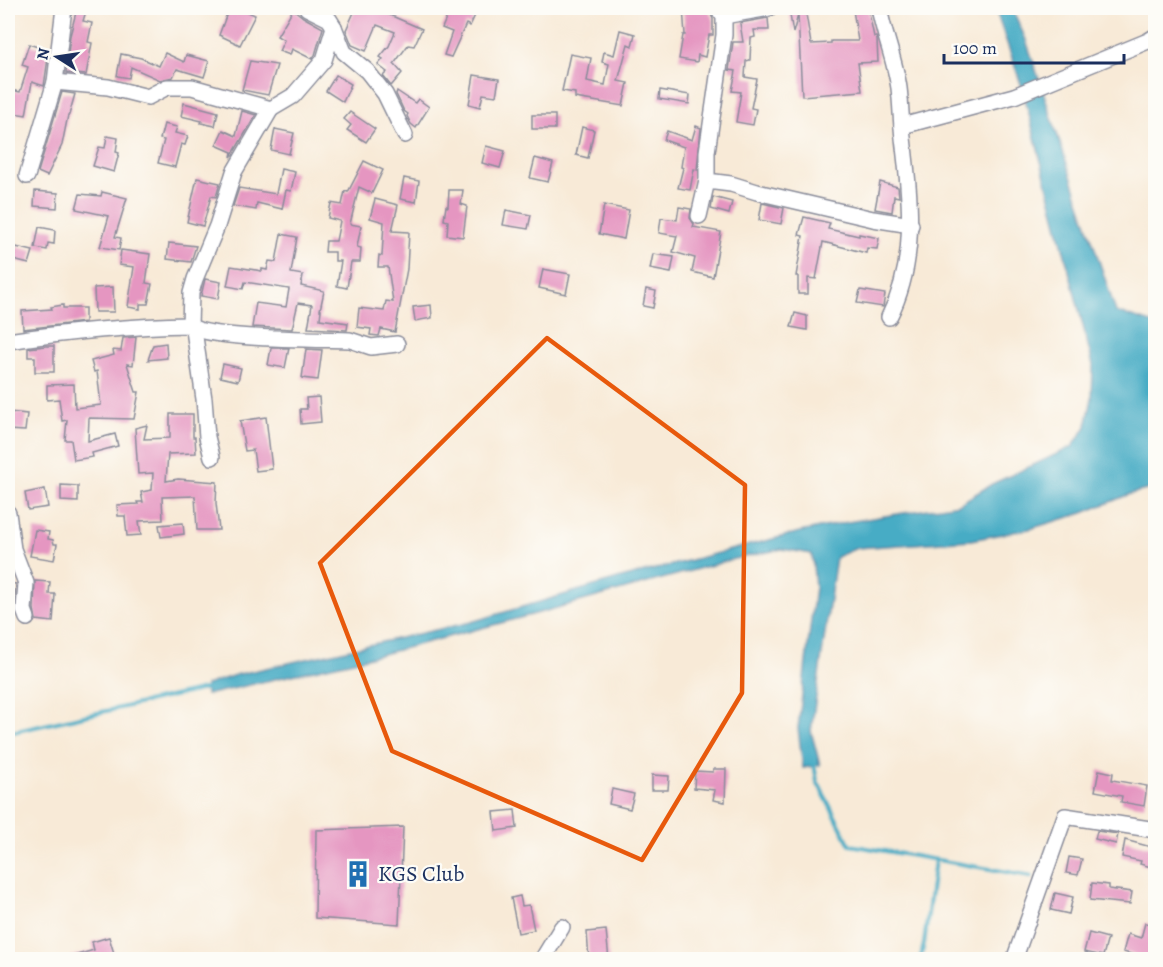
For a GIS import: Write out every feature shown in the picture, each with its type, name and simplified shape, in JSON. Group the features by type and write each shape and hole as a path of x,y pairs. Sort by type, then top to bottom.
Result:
{"street":[{"path":"27,176 55,81 64,8"},
{"path":"307,8 329,19 344,52 367,71 385,94 405,135"},
{"path":"699,216 707,181 707,152 724,35 721,12 769,8"},
{"path":"879,8 899,88 911,199 911,225 898,300 889,317"},
{"path":"213,457 207,437 204,399 192,328 191,293 218,226 234,172 271,109 293,96 324,60 334,27"},
{"path":"902,126 1014,96 1148,41 1155,36"},
{"path":"55,81 108,87 148,97 167,87 192,87 271,109"},
{"path":"707,181 732,184 873,219 911,225"},
{"path":"8,341 60,333 140,326 192,328 218,335 350,340 371,347 396,344"},
{"path":"8,513 13,549 26,584 24,610 27,618"},
{"path":"1014,960 1065,816 1155,830"},
{"path":"542,960 562,927"}],"highlighted area":[{"path":"547,338 745,485 742,693 642,860 392,751 320,563"}],"water":[{"path":"995,8 1012,8 1026,40 1116,312 1155,324 1155,488 1130,494 1083,513 1029,529 971,540 857,548 836,557 811,731 820,765 803,768 798,728 815,587 812,554 782,549 734,559 375,656 206,695 206,685 235,675 471,622 621,578 800,532 959,504 992,484 1072,447 1086,427 1092,398 1093,365 1022,87"}],"building":[{"path":"77,8 87,8 83,21 92,23 88,42 92,43 86,75 66,73 70,36"},
{"path":"229,8 239,8 255,15 240,45 219,35"},
{"path":"356,8 387,8 385,13 422,29 414,46 408,45 394,64 402,73 391,86 383,76 387,72 378,65 383,59 380,57 389,46 395,32 377,25 366,51 352,45 346,30"},
{"path":"455,8 474,8 473,11 476,13 470,26 466,24 451,57 444,55 452,32 442,28 449,12 453,14"},
{"path":"683,8 708,8 713,19 713,35 709,35 705,57 698,55 697,62 679,59 683,35 685,35"},
{"path":"805,8 811,44 858,41 853,10 868,8 874,37 877,40 878,62 858,63 862,91 802,96 798,15 793,33 789,9"},
{"path":"293,9 323,28 312,59 292,49 290,55 279,51 284,40 277,36"},
{"path":"768,18 769,30 754,30 755,37 751,38 750,60 746,61 745,77 757,79 751,108 756,109 753,125 736,122 741,92 732,91 736,71 729,70 733,42 743,42 740,23"},
{"path":"620,30 635,34 632,46 628,44 618,81 628,83 623,106 575,98 575,93 562,91 570,54 591,58 587,81 605,85 609,64 602,62 604,52 614,55"},
{"path":"29,44 49,51 44,86 32,82 26,115 8,112 10,90 20,92 28,67 22,65"},
{"path":"165,53 184,62 186,55 209,61 204,77 177,69 173,77 160,80 131,67 129,78 117,76 121,54 141,58 159,66"},
{"path":"250,61 277,65 268,95 242,90"},
{"path":"336,75 351,84 343,102 326,91"},
{"path":"474,75 499,79 496,96 483,94 480,107 469,104"},
{"path":"660,90 690,95 689,104 659,99"},
{"path":"397,91 415,103 418,99 429,107 416,128 404,111 396,94"},
{"path":"62,92 75,94 62,145 47,176 38,172"},
{"path":"184,103 218,112 215,126 181,116"},
{"path":"242,111 256,115 231,157 232,152 216,145 223,130 236,136"},
{"path":"350,112 375,129 366,142 347,130 351,125 344,119"},
{"path":"532,115 555,115 555,129 532,129"},
{"path":"164,124 177,127 175,133 188,136 185,145 181,144 175,167 158,163 164,140 160,139"},
{"path":"696,126 701,128 697,170 694,169 690,190 678,188 683,168 681,167 684,147 664,140 667,131 692,140"},
{"path":"582,127 594,130 588,158 576,155"},
{"path":"275,129 294,133 289,154 271,150"},
{"path":"107,136 118,138 116,152 119,153 114,172 93,166 99,147 105,148"},
{"path":"486,146 505,151 500,168 482,163"},
{"path":"535,158 553,163 548,182 530,178"},
{"path":"364,161 383,170 372,193 359,187 350,224 361,226 357,247 361,248 360,262 351,262 347,288 337,286 341,261 335,261 335,252 325,252 326,241 336,241 340,221 328,218 331,203 342,205 345,191 348,192"},
{"path":"281,169 295,172 291,191 286,190 282,209 257,203 256,210 233,206 239,188 276,194"},
{"path":"197,178 220,183 216,197 211,196 203,226 187,222"},
{"path":"404,178 419,181 416,202 400,199"},
{"path":"880,182 898,187 899,197 894,196 892,212 875,209"},
{"path":"449,190 463,190 461,204 467,206 463,237 447,235 448,221 444,220 446,206 448,207"},
{"path":"35,191 58,193 57,208 34,206"},
{"path":"102,192 127,198 115,237 121,238 119,250 100,247 109,216 76,209 80,194 101,196"},
{"path":"713,197 732,202 729,214 711,209"},
{"path":"375,199 398,205 392,231 409,232 407,269 395,332 381,329 379,336 370,335 371,329 357,327 359,308 384,311 386,301 393,302 388,267 378,267 379,255 382,256 384,222 370,218"},
{"path":"762,203 784,208 781,224 759,220"},
{"path":"604,205 629,210 624,239 599,234"},
{"path":"679,207 691,209 690,218 694,224 693,227 721,232 713,277 692,272 695,258 673,252 677,236 659,233 661,218 677,220"},
{"path":"506,210 531,215 528,229 503,225"},
{"path":"804,217 830,223 828,229 879,238 877,249 867,248 866,253 823,242 816,279 808,278 808,294 798,294 798,276 796,276 803,236 799,235"},
{"path":"39,227 55,230 54,244 48,243 47,250 35,248"},
{"path":"281,234 297,237 291,273 303,275 301,286 324,291 320,319 348,323 347,330 308,328 312,305 298,303 292,329 252,327 256,303 286,307 289,289 245,282 243,289 227,286 231,266 267,270 269,261 276,262"},
{"path":"169,243 196,246 191,262 167,259"},
{"path":"16,247 33,251 29,264 13,260"},
{"path":"121,250 150,254 146,283 152,284 148,304 140,304 140,309 128,307 134,267 119,265"},
{"path":"653,254 674,257 671,273 650,269"},
{"path":"543,269 570,274 566,294 539,288"},
{"path":"205,279 221,282 218,299 201,296"},
{"path":"113,287 114,312 95,312 94,288"},
{"path":"646,289 656,291 653,308 643,306"},
{"path":"860,290 885,294 883,307 857,303"},
{"path":"63,305 63,308 85,308 85,322 23,329 22,311 52,309 51,307"},
{"path":"431,305 432,318 415,321 413,307"},
{"path":"795,313 807,316 807,330 791,327"},
{"path":"136,337 133,365 127,364 136,392 139,392 134,419 89,418 88,441 115,434 118,446 92,453 93,457 74,460 71,440 65,440 67,420 62,421 59,399 47,400 47,385 74,384 75,408 101,405 97,371 94,372 91,361 114,355 113,350 121,351 123,338"},
{"path":"166,343 167,358 148,360 153,345"},
{"path":"54,346 54,372 35,372 35,357 28,357 28,348"},
{"path":"271,348 289,348 285,368 268,365"},
{"path":"306,349 322,350 318,380 302,378"},
{"path":"223,364 241,368 238,381 220,377"},
{"path":"319,397 321,422 301,424 300,409 307,409 306,398"},
{"path":"9,412 27,414 25,431 8,430"},
{"path":"170,414 193,414 196,453 168,454 166,481 178,479 217,482 216,503 219,530 197,530 195,496 162,497 163,520 139,521 141,535 127,536 125,516 118,516 117,505 143,502 141,492 152,490 153,473 138,474 135,428 147,425 144,439 170,438"},
{"path":"266,417 272,469 256,471 253,450 245,451 240,421"},
{"path":"61,485 78,486 78,502 61,501"},
{"path":"45,489 48,507 28,510 25,493"},
{"path":"183,523 184,534 161,537 159,525"},
{"path":"35,530 49,532 48,539 57,544 54,560 30,556"},
{"path":"35,581 50,582 49,594 55,594 53,622 36,620"},
{"path":"8,583 16,584 14,608 8,607"},
{"path":"713,769 726,769 725,802 713,800 715,790 694,788 695,771 713,772"},
{"path":"1099,770 1113,773 1112,780 1147,786 1144,806 1121,802 1122,796 1095,791"},
{"path":"652,775 669,776 668,790 652,790"},
{"path":"612,789 634,794 630,809 609,804"},
{"path":"515,810 517,828 496,831 494,812"},
{"name":"KGS Club","path":"403,827 399,924 315,918 316,830"},
{"path":"1097,831 1118,834 1116,844 1095,839"},
{"path":"1125,840 1155,848 1155,868 1140,864 1141,861 1122,857"},
{"path":"1069,857 1082,859 1078,875 1066,873"},
{"path":"1092,883 1109,885 1109,889 1132,892 1130,904 1090,900"},
{"path":"1055,893 1073,897 1069,914 1051,910"},
{"path":"520,896 522,906 529,905 534,930 518,933 511,898"},
{"path":"1145,923 1155,925 1155,960 1123,952 1128,934 1141,938"},
{"path":"606,930 609,960 589,960 587,932"},
{"path":"1089,933 1108,938 1103,956 1084,952"},
{"path":"109,937 116,960 70,960 70,957 94,950 92,942"}],"waterway":[{"path":"8,733 209,688"},
{"path":"814,764 817,781 850,845 1031,876"},
{"path":"920,960 935,860"}],"place":[{"name":"KGS Club","path":"358,874"}]}
